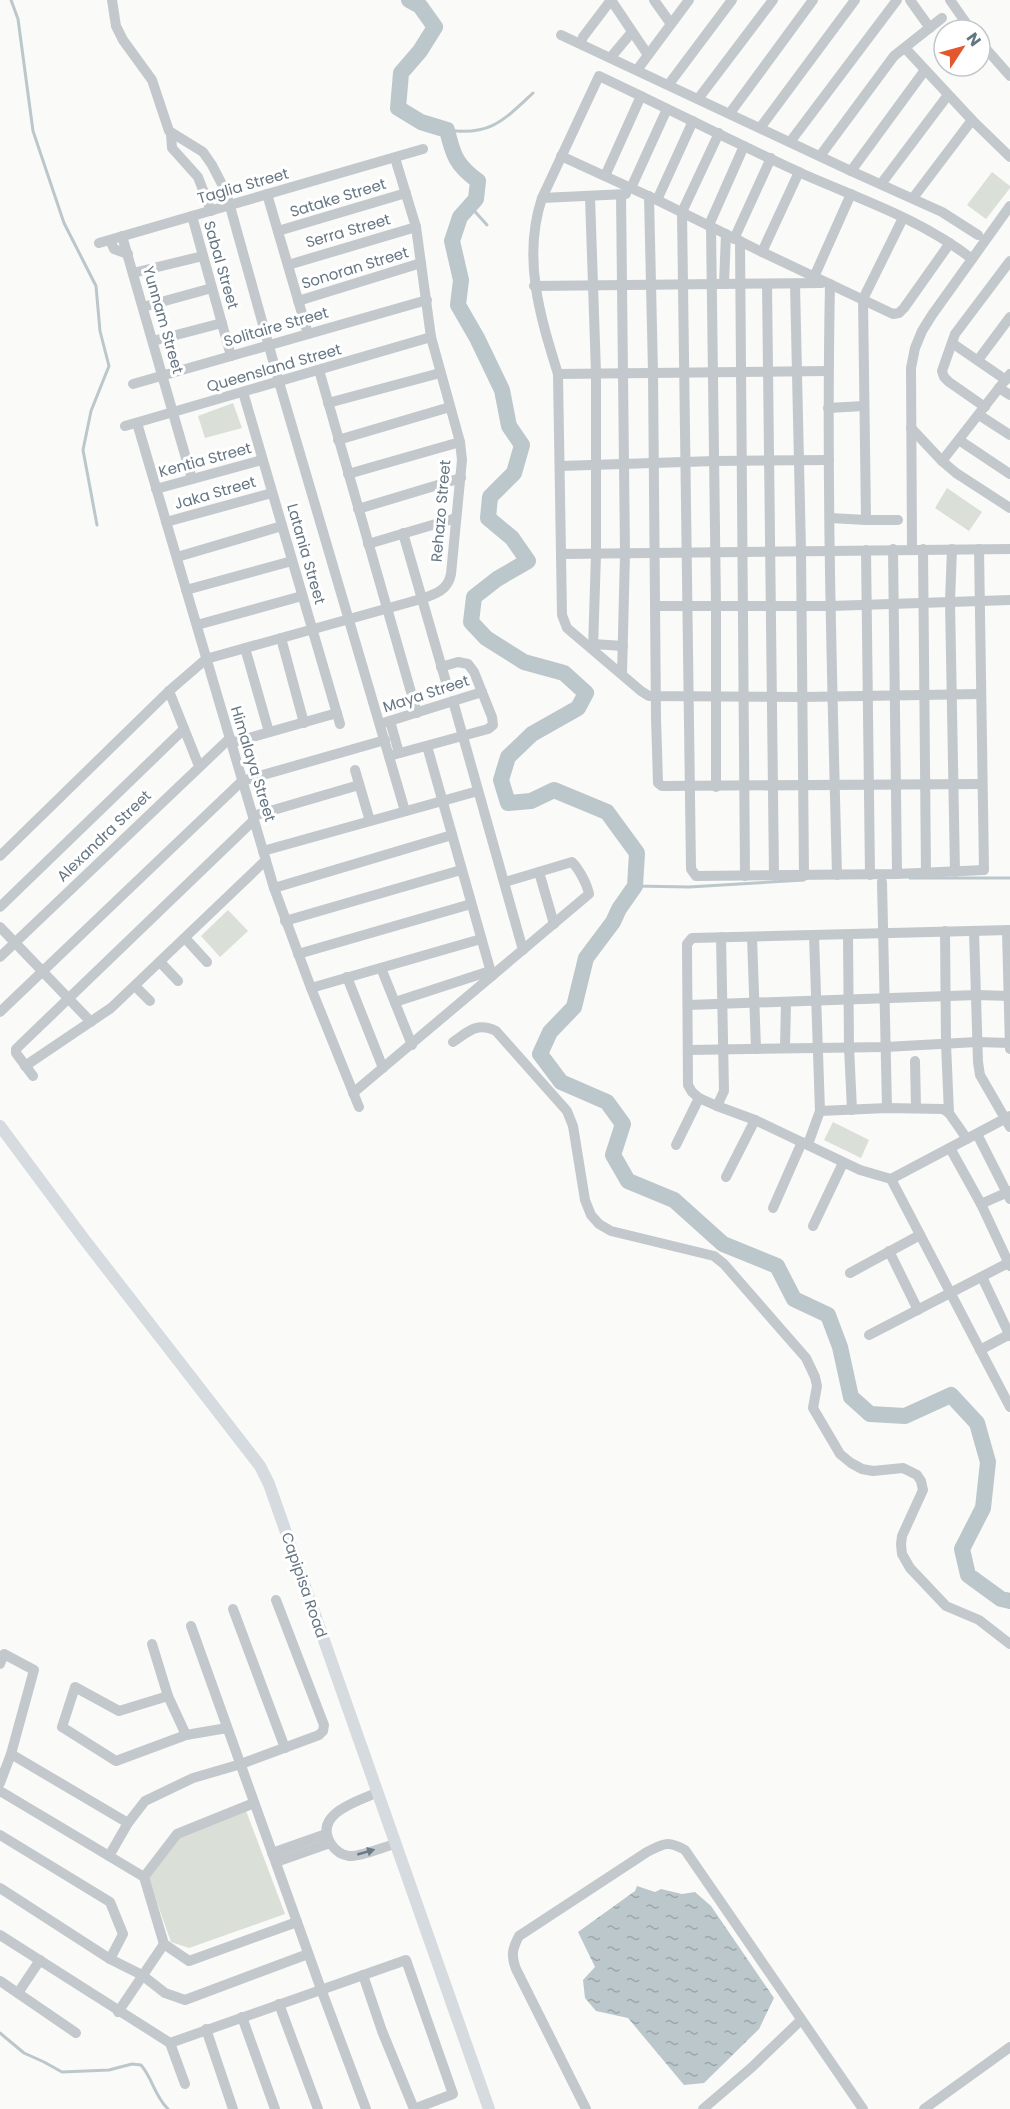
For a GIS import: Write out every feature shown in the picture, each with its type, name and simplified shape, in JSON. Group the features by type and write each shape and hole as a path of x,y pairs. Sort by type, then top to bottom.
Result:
{"main road":[{"name":"Capipisa Road","path":"0,1126 260,1466 489,2109"}],"street":[{"path":"112,0 116,26 123,40 152,80 171,134 172,148 198,177 211,211"},
{"path":"581,43 611,0 648,55"},
{"path":"654,0 671,24"},
{"path":"637,70 689,0"},
{"path":"669,84 732,0"},
{"path":"698,99 773,0"},
{"path":"730,113 813,0"},
{"path":"760,128 855,0"},
{"path":"790,142 897,0"},
{"path":"820,156 894,56 930,28 910,0"},
{"path":"950,0 963,18"},
{"path":"612,57 632,32"},
{"path":"561,35 612,57 850,171 913,198 950,216 978,235"},
{"path":"905,48 1010,157"},
{"path":"992,56 1010,76"},
{"path":"850,171 925,70"},
{"path":"972,259 950,243 903,218 744,146 599,76 542,198 535,219 533,240 534,286 558,374 563,622 567,628 593,646 649,696 802,697 923,693 980,694"},
{"path":"881,184 948,95"},
{"path":"605,176 641,96"},
{"path":"667,109 645,194 652,284 658,783 662,786 690,787 982,784"},
{"path":"913,198 972,120"},
{"path":"645,194 693,121"},
{"path":"171,134 203,153 219,177 230,205 279,382 350,619 385,723 405,811"},
{"path":"719,134 682,212 686,606 690,696 690,869 692,874 696,876 804,876 982,871 985,867 979,549"},
{"path":"716,787 715,461 710,226 744,146"},
{"name":"Taglia Street","path":"128,254 104,242 423,149"},
{"path":"561,156 893,314 899,313 904,308 950,243"},
{"name":"Rehazo Street","path":"206,659 421,599 442,591 450,580 461,478 460,442 432,337 416,227 395,158"},
{"path":"724,284 733,238 771,158"},
{"path":"762,252 800,172"},
{"name":"Satake Street","path":"278,231 406,193"},
{"path":"542,198 645,194"},
{"path":"814,277 851,194"},
{"path":"267,195 308,334"},
{"path":"621,195 625,463 622,674"},
{"path":"590,196 596,373 596,554 593,646"},
{"path":"926,874 923,602 917,549 910,389 915,348 922,331 1010,206"},
{"name":"Sabal Street","path":"192,216 231,356"},
{"path":"866,519 863,299 903,218"},
{"name":"Serra Street","path":"288,265 416,227"},
{"name":"Yunnam Street","path":"122,236 192,479"},
{"path":"733,238 739,284 745,876"},
{"path":"133,273 203,256"},
{"path":"1010,261 955,334 942,371 944,377 1010,435"},
{"name":"Sonoran Street","path":"298,301 421,263"},
{"path":"534,286 828,283"},
{"path":"828,283 830,550 837,875"},
{"path":"767,284 774,876"},
{"path":"795,284 801,551 804,876"},
{"path":"143,307 212,288"},
{"name":"Solitaire Street","path":"133,384 427,300"},
{"path":"978,360 1010,317"},
{"path":"153,341 222,323"},
{"name":"Queensland Street","path":"125,426 432,337"},
{"path":"952,343 1005,381 1010,395"},
{"path":"318,370 417,713"},
{"path":"558,374 828,371"},
{"path":"328,403 441,373"},
{"path":"942,461 1005,381"},
{"name":"Latania Street","path":"243,392 338,719"},
{"path":"828,408 864,405"},
{"path":"338,440 450,407"},
{"name":"Himalaya Street","path":"137,423 274,888 310,988 359,1107"},
{"path":"911,428 956,473 1010,508"},
{"path":"959,440 1010,474"},
{"path":"348,474 460,442"},
{"name":"Kentia Street","path":"156,489 262,460"},
{"path":"560,466 829,460"},
{"path":"358,509 461,478"},
{"name":"Jaka Street","path":"166,522 272,493"},
{"path":"368,544 456,518"},
{"path":"830,518 898,520"},
{"path":"177,557 282,526"},
{"path":"403,533 446,682"},
{"path":"893,549 897,874"},
{"path":"952,549 950,601 955,873"},
{"path":"562,555 1010,549"},
{"path":"866,550 870,875"},
{"path":"186,590 292,561"},
{"path":"196,625 302,596"},
{"path":"657,606 831,606 1010,600"},
{"path":"281,638 304,723"},
{"path":"593,646 623,646"},
{"path":"245,648 269,732"},
{"path":"0,856 169,691 206,659"},
{"path":"394,755 488,729 493,725 474,672 468,664 458,662 441,667"},
{"path":"169,691 199,766"},
{"name":"Maya Street","path":"385,723 482,692"},
{"path":"453,701 523,950"},
{"name":"Alexandra Street","path":"0,957 199,766 231,741 304,723 338,719"},
{"path":"385,723 385,740 394,755"},
{"path":"0,907 184,729"},
{"path":"0,1012 242,781 385,740"},
{"path":"427,746 491,974"},
{"path":"355,770 370,821"},
{"path":"33,1076 16,1053 16,1049 253,818 359,785"},
{"path":"25,1066 111,1008 185,938 264,855 370,821 478,791"},
{"path":"274,888 452,835"},
{"path":"353,1093 412,1045 491,974 585,898 589,891 572,862 505,882"},
{"path":"285,921 461,870"},
{"path":"538,872 554,924"},
{"path":"882,882 887,1108"},
{"path":"298,954 471,904"},
{"path":"0,927 91,1022"},
{"path":"974,931 980,1075 1009,1120 891,1179 871,1175 755,1120 699,1098 688,1085 689,940 692,938 1009,930 1010,1049"},
{"path":"945,932 945,1044 949,1113"},
{"path":"848,935 852,1110"},
{"path":"773,1208 820,1111 814,936"},
{"path":"717,1106 724,1091 721,937"},
{"path":"752,937 756,1049"},
{"path":"185,938 207,962"},
{"path":"310,988 481,939"},
{"path":"160,962 178,981"},
{"path":"381,968 412,1045"},
{"path":"395,1002 491,974"},
{"path":"347,978 383,1068"},
{"path":"135,986 150,1001"},
{"path":"688,1005 977,995 1009,996"},
{"path":"785,1048 786,1002"},
{"path":"453,1042 475,1028 486,1026 495,1031 567,1111 573,1126 585,1200 591,1215 599,1224 611,1231 714,1256 724,1264 806,1358 817,1386 813,1408 840,1454 862,1469 873,1471 903,1468 917,1475 921,1481 923,1490 902,1536 902,1554 910,1568 946,1606 979,1620 1010,1644"},
{"path":"688,1050 1010,1043"},
{"path":"915,1061 916,1108"},
{"path":"676,1145 699,1098"},
{"path":"820,1111 941,1108 949,1113 972,1137 1009,1194 981,1204"},
{"path":"726,1177 755,1120"},
{"path":"869,1335 1009,1264 981,1204 950,1148"},
{"path":"813,1226 843,1163"},
{"path":"891,1179 1010,1407"},
{"path":"850,1273 920,1235"},
{"path":"889,1251 918,1310"},
{"path":"980,1350 1010,1335 982,1277"},
{"path":"109,1856 128,1823 146,1801 193,1778 241,1764 319,1736 323,1731 324,1725 276,1600"},
{"path":"233,1609 285,1748"},
{"path":"191,1626 366,2109"},
{"path":"152,1644 168,1696 186,1736"},
{"path":"0,1664 4,1654 34,1670 11,1754 0,1783"},
{"path":"168,1696 119,1711 75,1687 62,1727 116,1761 186,1736 227,1728"},
{"path":"11,1754 128,1823"},
{"path":"0,1791 144,1876 164,1944 189,1961 297,1922"},
{"path":"376,1793 338,1809 328,1822 328,1839 339,1853 351,1857 395,1844"},
{"path":"144,1876 177,1834 254,1803"},
{"path":"0,1835 110,1902 123,1934 111,1959"},
{"path":"274,1857 328,1839"},
{"path":"586,2109 516,1969 512,1957 513,1946 519,1936 647,1852 666,1843 674,1844 685,1850 863,2109"},
{"path":"0,1888 111,1959 142,1975 165,1993 185,2000 308,1954"},
{"path":"0,1935 170,2043 185,2085"},
{"path":"118,2012 164,1944"},
{"path":"18,1993 40,1960"},
{"path":"170,2043 206,2029 406,1960 453,2094 414,2109 382,2031 363,1975"},
{"path":"0,1981 76,2033"},
{"path":"279,2004 318,2109"},
{"path":"242,2017 275,2109"},
{"path":"703,2109 751,2068 801,2020"},
{"path":"206,2029 233,2109"},
{"path":"924,2109 1010,2047"}],"shaded area":[{"path":"992,172 1010,188 986,219 967,205"},
{"path":"233,403 242,428 205,438 198,416"},
{"path":"947,488 982,512 969,531 935,508"},
{"path":"228,910 248,931 220,957 201,936"},
{"path":"833,1122 869,1140 861,1158 824,1140"},
{"path":"245,1808 285,1914 189,1948 171,1942 148,1877 176,1838"}],"water":[{"path":"637,1886 655,1892 661,1889 682,1894 695,1892 711,1906 774,1998 759,2029 704,2083 684,2085 628,2018 596,2011 585,1998 583,1980 595,1967 578,1932 635,1891"}],"waterway":[{"path":"11,0 18,19 33,131 64,223 96,286 100,331 109,366 91,411 83,450 97,525"},
{"path":"409,0 420,6 435,27 420,51 401,73 398,108 421,122 447,130 456,159 478,181 476,199 460,217 452,241 461,280 458,305 502,390 509,426 522,445 514,473 490,497 488,518 512,538 528,561 497,579 474,597 471,622 486,638 524,662 564,673 586,693 578,708 532,734 508,757 501,780 508,803 531,801 554,790 607,812 637,853 635,886 613,922 586,958 574,1007 550,1032 540,1054 561,1082 607,1102 623,1124 613,1155 628,1181 674,1200 723,1244 777,1266 794,1299 828,1315 840,1347 851,1397 870,1414 905,1416 951,1395 977,1423 988,1462 983,1508 962,1549 968,1575 1001,1599 1010,1601"},
{"path":"447,130 474,131 495,124 504,119 533,93"},
{"path":"470,206 487,225"},
{"path":"910,878 1010,878"},
{"path":"635,886 689,887 804,880"},
{"path":"0,2033 24,2053 62,2072 109,2070 132,2064 141,2065 168,2109"}]}
